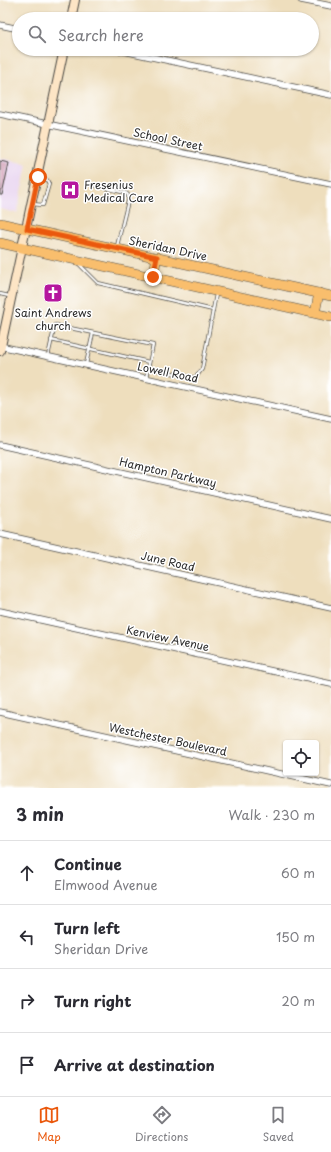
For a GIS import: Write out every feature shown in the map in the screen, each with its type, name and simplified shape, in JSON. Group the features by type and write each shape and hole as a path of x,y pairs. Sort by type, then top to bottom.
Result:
{"main road":[{"name":"Sheridan Drive","path":"0,223 331,296"},
{"path":"0,243 331,317"},
{"path":"153,277 157,257"},
{"path":"315,313 319,293"}],"street":[{"path":"72,12 75,0"},
{"path":"301,0 331,6"},
{"path":"0,25 12,28"},
{"path":"0,348 38,178 63,56"},
{"path":"147,56 331,95"},
{"name":"School Street","path":"0,114 331,184"},
{"name":"Lowell Road","path":"0,348 86,365 331,419"},
{"name":"Hampton Parkway","path":"0,445 331,519"},
{"name":"June Road","path":"0,534 331,608"},
{"name":"Kenview Avenue","path":"0,611 331,684"},
{"name":"Westchester Boulevard","path":"0,712 331,785"}],"lane":[{"path":"32,204 43,205 49,184 47,180 38,178"},
{"path":"93,185 126,193 128,195 117,249"},
{"path":"75,260 98,283 213,310"},
{"path":"148,368 196,377 202,369 217,292"},
{"path":"0,294 12,297"},
{"path":"48,357 55,324 153,345 146,378"},
{"path":"86,365 93,333"},
{"path":"51,340 149,362"}],"shaded area":[{"path":"0,158 27,164 17,213 0,209"}],"building":[{"path":"0,161 9,163 2,195 0,195"}],"place":[{"name":"Fresenius Medical Care","path":"70,190"},
{"name":"Saint Andrews church","path":"53,293"}],"route":[{"path":"38,177 27,229 157,257 153,277"}]}
